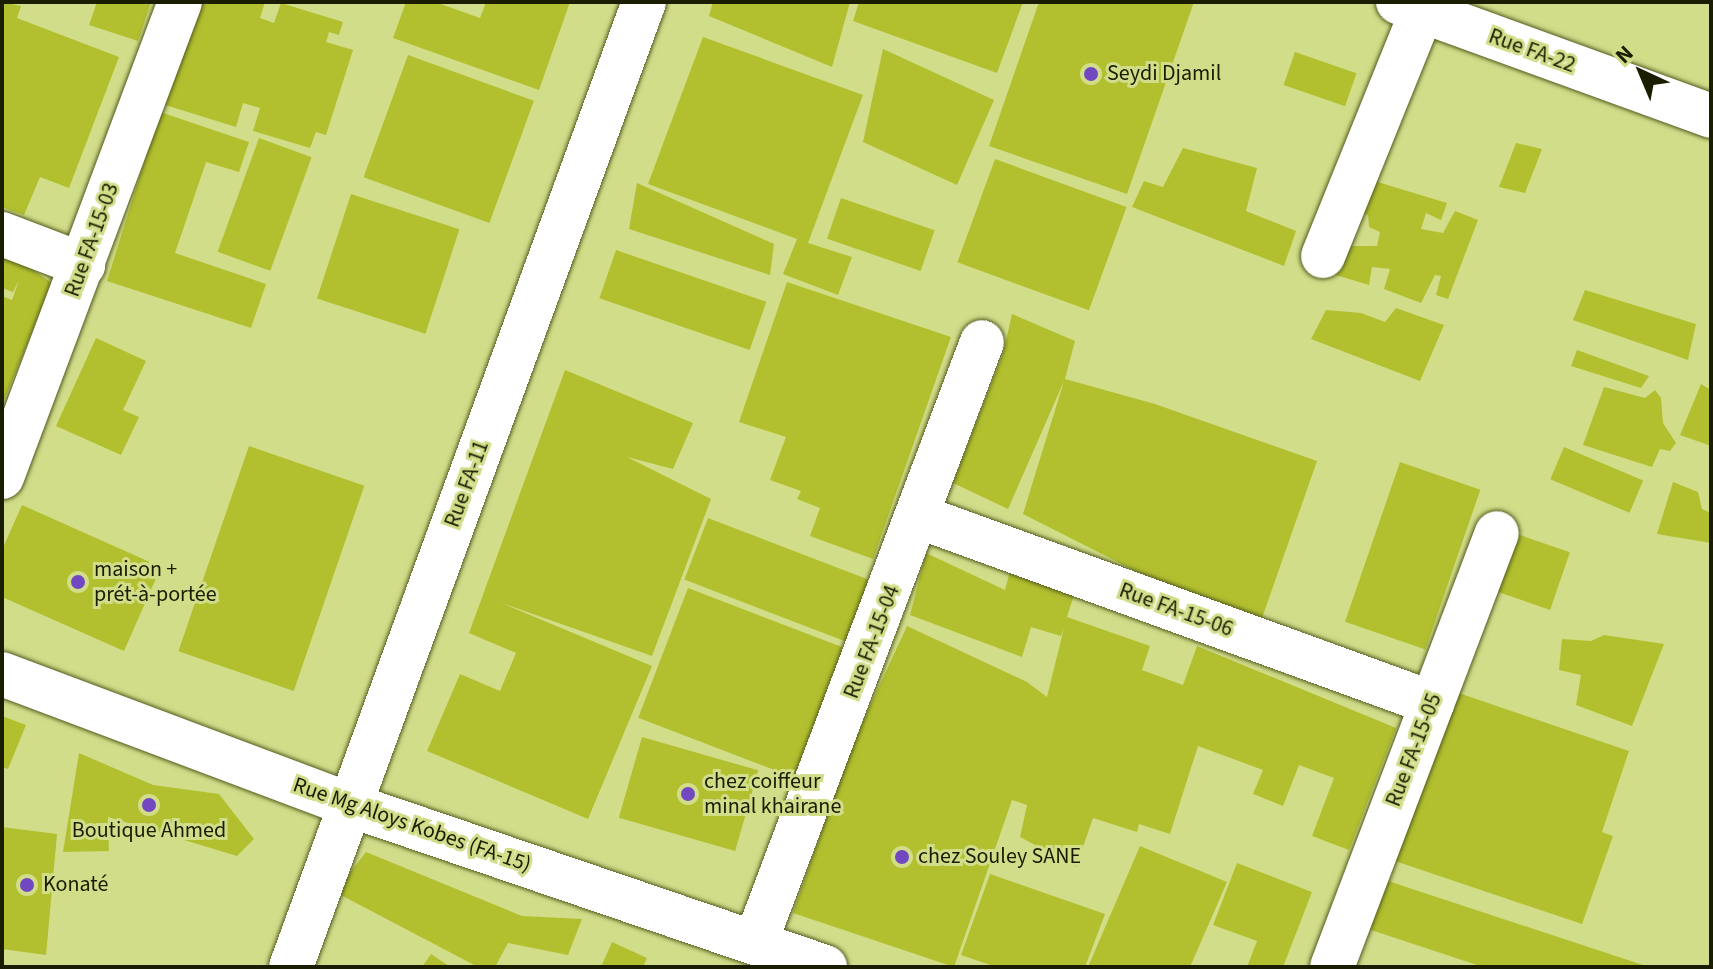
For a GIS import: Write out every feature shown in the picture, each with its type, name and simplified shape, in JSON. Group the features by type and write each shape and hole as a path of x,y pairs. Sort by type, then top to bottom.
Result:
{"street":[{"name":"Rue FA-15-03","path":"2,477 180,2"},
{"name":"Rue FA-11","path":"291,967 644,2"},
{"path":"1323,256 1410,6"},
{"name":"Rue FA-22","path":"1410,6 1711,116"},
{"path":"2,234 83,265"},
{"name":"Rue FA-15-04","path":"756,941 920,517 982,342"},
{"name":"Rue FA-15-06","path":"920,517 1432,703"},
{"name":"Rue FA-15-05","path":"1332,967 1497,533"},
{"name":"Rue Mg Aloys Kobes (FA-15)","path":"2,674 350,805 825,967"}],"building":[{"path":"2,2 21,6 17,18 119,57 69,188 40,177 24,215 2,207"},
{"path":"97,2 151,2 138,41 89,25"},
{"path":"195,2 265,2 260,18 274,23 281,3 343,22 339,35 329,32 326,42 353,50 326,135 316,132 310,148 253,131 260,108 243,103 236,127 162,104"},
{"path":"406,2 435,2 480,18 486,2 570,2 539,90 393,38"},
{"path":"713,2 850,2 832,67 709,16"},
{"path":"859,2 1023,2 997,73 853,21"},
{"name":"Seydi Djamil","path":"1039,2 1194,2 1127,194 989,146"},
{"path":"703,37 863,95 808,243 852,257 838,295 783,274 797,239 648,184"},
{"path":"883,49 994,100 957,185 863,142"},
{"path":"1295,52 1356,73 1345,106 1284,85"},
{"path":"408,55 534,101 489,223 364,177"},
{"path":"160,112 249,142 239,172 206,162 175,253 266,284 251,328 107,281"},
{"path":"259,138 312,157 270,271 218,252"},
{"path":"1516,143 1542,149 1525,193 1499,187"},
{"path":"1183,148 1257,168 1246,211 1296,231 1284,266 1132,207 1144,181 1163,187"},
{"path":"995,159 1127,207 1089,310 957,262"},
{"path":"1371,180 1447,203 1441,220 1426,213 1421,229 1443,233 1455,211 1478,220 1448,299 1436,295 1441,276 1435,275 1421,303 1384,289 1390,269 1372,267 1369,285 1329,273 1344,246 1377,246 1380,232 1369,227 1368,215 1356,211"},
{"path":"637,183 774,244 770,275 629,229"},
{"path":"351,194 459,229 425,334 317,299"},
{"path":"841,198 935,230 921,271 827,239"},
{"path":"2,250 52,283 2,405 2,296 12,300 19,280 13,292 2,288"},
{"path":"616,250 766,302 750,350 599,298"},
{"path":"787,282 951,337 873,559 810,536 820,508 797,499 801,491 770,480 786,437 739,422"},
{"path":"1585,290 1696,324 1688,360 1573,320"},
{"path":"1396,308 1444,325 1420,381 1311,339 1326,310 1361,313 1385,322"},
{"path":"1012,314 1075,341 1065,379 1155,404 1317,461 1261,621 1171,589 1023,514 1064,381 1008,509 953,483 1003,354"},
{"path":"96,338 146,361 123,410 139,417 121,455 56,426"},
{"path":"1577,350 1649,376 1641,388 1571,366"},
{"path":"565,370 693,423 673,469 627,457 711,499 652,656 499,602 652,666 588,819 427,751 460,674 500,691 516,653 469,633"},
{"path":"1701,384 1711,390 1711,446 1680,435"},
{"path":"1604,387 1645,398 1655,390 1661,398 1663,423 1676,443 1670,451 1660,449 1652,467 1583,445"},
{"path":"249,446 364,486 294,691 178,651"},
{"path":"1564,447 1643,481 1629,513 1550,479"},
{"path":"1400,462 1480,490 1425,649 1345,622"},
{"path":"1673,482 1698,492 1702,509 1711,513 1711,543 1657,534"},
{"name":"maison + prét-à-portée","path":"22,505 161,567 124,651 2,597 2,550"},
{"path":"708,518 870,580 846,642 684,580"},
{"path":"1517,534 1570,552 1550,610 1497,592"},
{"path":"926,553 1005,590 1012,563 1076,589 1067,617 1150,646 1142,670 1183,685 1197,646 1396,728 1349,850 1312,836 1334,778 1299,765 1283,806 1253,794 1263,770 1198,746 1170,834 1139,824 1137,832 1093,818 1076,867 1020,837 1027,805 1012,800 954,967 793,913 852,745 907,626 1027,682 1047,697 1064,628 1061,636 1031,627 1022,657 910,615"},
{"path":"688,588 844,648 794,778 638,718"},
{"path":"1604,635 1664,644 1632,726 1576,705 1581,675 1559,670 1562,639 1591,641"},
{"path":"1447,689 1629,751 1602,832 1613,836 1582,924 1389,859"},
{"path":"2,716 26,725 8,769 2,767"},
{"name":"chez coiffeur minal khairane","path":"642,737 758,770 735,851 619,818"},
{"name":"Boutique Ahmed","path":"79,753 153,785 219,794 254,839 237,856 108,817 109,851 63,852"},
{"name":"Konaté","path":"2,827 57,834 46,955 2,949"},
{"path":"1140,846 1227,882 1190,967 1088,967"},
{"path":"366,852 522,916 582,919 568,955 508,943 495,967 478,967 335,892"},
{"path":"1237,863 1312,892 1283,967 1247,967 1257,941 1213,925"},
{"path":"990,874 1105,914 1085,967 996,967 961,955"},
{"path":"1382,879 1646,967 1483,967 1365,928"},
{"path":"612,942 647,958 643,967 601,967"},
{"path":"431,954 450,967 422,967"}],"place":[{"name":"Seydi Djamil","path":"1091,74"},
{"name":"maison + prét-à-portée","path":"78,582"},
{"name":"chez coiffeur minal khairane","path":"688,794"},
{"name":"Boutique Ahmed","path":"149,805"},
{"name":"chez Souley SANE","path":"902,857"},
{"name":"Konaté","path":"27,885"}]}
